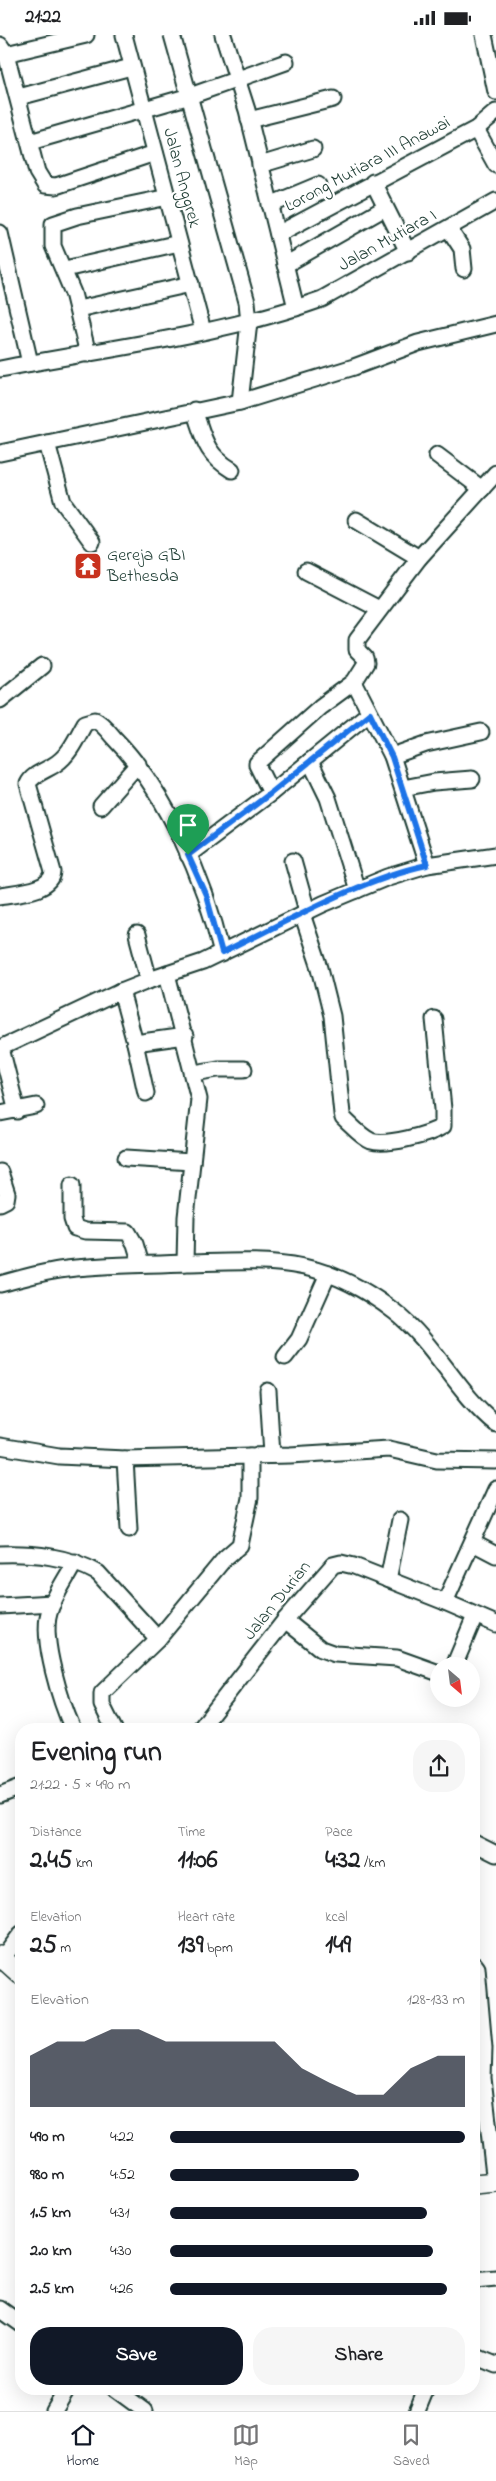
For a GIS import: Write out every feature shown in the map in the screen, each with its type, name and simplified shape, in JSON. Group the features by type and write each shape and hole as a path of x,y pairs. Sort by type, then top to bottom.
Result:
{"main road":[{"path":"0,1961 15,1971"},
{"path":"0,1961 15,1978"},
{"path":"480,2176 495,2177"},
{"path":"480,2182 495,2177"}],"street":[{"path":"86,35 3,49 19,97 38,172 45,185 56,186 155,153"},
{"name":"Jalan Anggrek","path":"124,35 142,109 168,197 203,331"},
{"path":"172,35 247,302 249,322 240,402"},
{"path":"223,35 250,120 296,308"},
{"path":"484,35 496,92"},
{"path":"30,142 190,96 286,62"},
{"path":"19,97 131,67"},
{"path":"250,120 333,99"},
{"name":"Lorong Mutiara III Anawai","path":"278,234 476,129 496,113"},
{"path":"476,129 496,165"},
{"path":"260,165 313,149"},
{"path":"373,182 408,251"},
{"path":"270,205 318,185"},
{"path":"88,354 78,309 54,246 52,227 58,221 168,197"},
{"name":"Jalan Mutiara I","path":"0,369 88,354 249,322 296,308 322,299 450,229 496,201"},
{"path":"285,265 385,208"},
{"path":"450,229 462,249 464,269"},
{"path":"0,233 3,255 30,363"},
{"path":"64,269 179,243"},
{"path":"78,309 191,284"},
{"path":"0,453 194,410 240,402 354,367 418,343 496,324"},
{"path":"194,410 210,452 216,461 232,471"},
{"path":"47,443 63,502 92,542"},
{"path":"437,455 482,489"},
{"path":"271,793 257,763 320,707 354,682 366,663 365,658 357,650 357,640 419,558 496,473"},
{"path":"356,520 419,558"},
{"path":"306,571 379,609"},
{"path":"0,700 42,666"},
{"path":"354,682 392,757 427,865"},
{"path":"188,855 271,793 370,713"},
{"path":"0,896 40,888 50,883 53,878 53,872 28,784 30,779 64,757 85,723 95,720 138,764 160,799 206,895 222,953"},
{"path":"392,757 426,744 481,731"},
{"path":"310,761 328,798 357,890"},
{"path":"101,806 138,764"},
{"path":"403,788 434,782 472,779"},
{"path":"17,1111 0,1048 121,991 222,953 304,913 357,890 427,865 496,855"},
{"path":"293,861 304,913 332,1016 342,1115 343,1118 372,1141 392,1141 426,1133 443,1126 434,1019"},
{"path":"137,935 148,980"},
{"path":"167,974 185,1036 199,1099 186,1217 185,1263"},
{"path":"121,991 146,1093"},
{"path":"135,1043 185,1036"},
{"path":"194,1073 218,1069 244,1069"},
{"path":"0,1113 36,1106"},
{"path":"126,1158 192,1162"},
{"path":"0,1172 7,1194 6,1200 0,1203"},
{"path":"72,1185 72,1219 75,1228 85,1231 128,1232 135,1243 141,1264"},
{"path":"0,1284 59,1270 141,1264 261,1261 305,1267 328,1274 365,1291 411,1325 461,1389 496,1424"},
{"path":"285,1357 299,1339 328,1274"},
{"path":"268,1391 272,1455"},
{"path":"0,1446 59,1456 125,1459 250,1456 389,1449 437,1460 496,1461"},
{"path":"111,1723 102,1705 102,1693 158,1639 226,1558 240,1545 250,1498 250,1456"},
{"path":"125,1459 129,1529"},
{"path":"445,1601 493,1505 496,1489"},
{"path":"388,1580 400,1520"},
{"path":"473,1543 496,1555"},
{"path":"0,1553 25,1553 75,1562 98,1573 158,1639"},
{"path":"70,1723 58,1692 47,1623 53,1603 75,1562"},
{"name":"Jalan Durian","path":"205,1723 285,1620 333,1565 341,1563 354,1566 445,1601 496,1625"},
{"path":"0,1606 53,1603"},
{"path":"458,1657 475,1616"},
{"path":"285,1620 321,1649 335,1653 397,1657 430,1670"},
{"path":"0,1795 15,1789"},
{"path":"480,1846 496,1854"},
{"path":"0,1961 15,1942"},
{"path":"480,2001 484,2047 483,2078 495,2177"},
{"path":"480,2279 496,2278"},
{"path":"0,2311 15,2320"},
{"path":"480,2359 496,2365"},
{"path":"54,2411 63,2395"},
{"path":"133,2395 145,2411"},
{"path":"417,2411 424,2395"}],"place":[{"name":"Gereja GBI Bethesda","path":"88,566"}],"route":[{"path":"370,713 392,757 427,865 388,877 323,904 222,953 206,895 188,855 271,793 370,713"}]}
